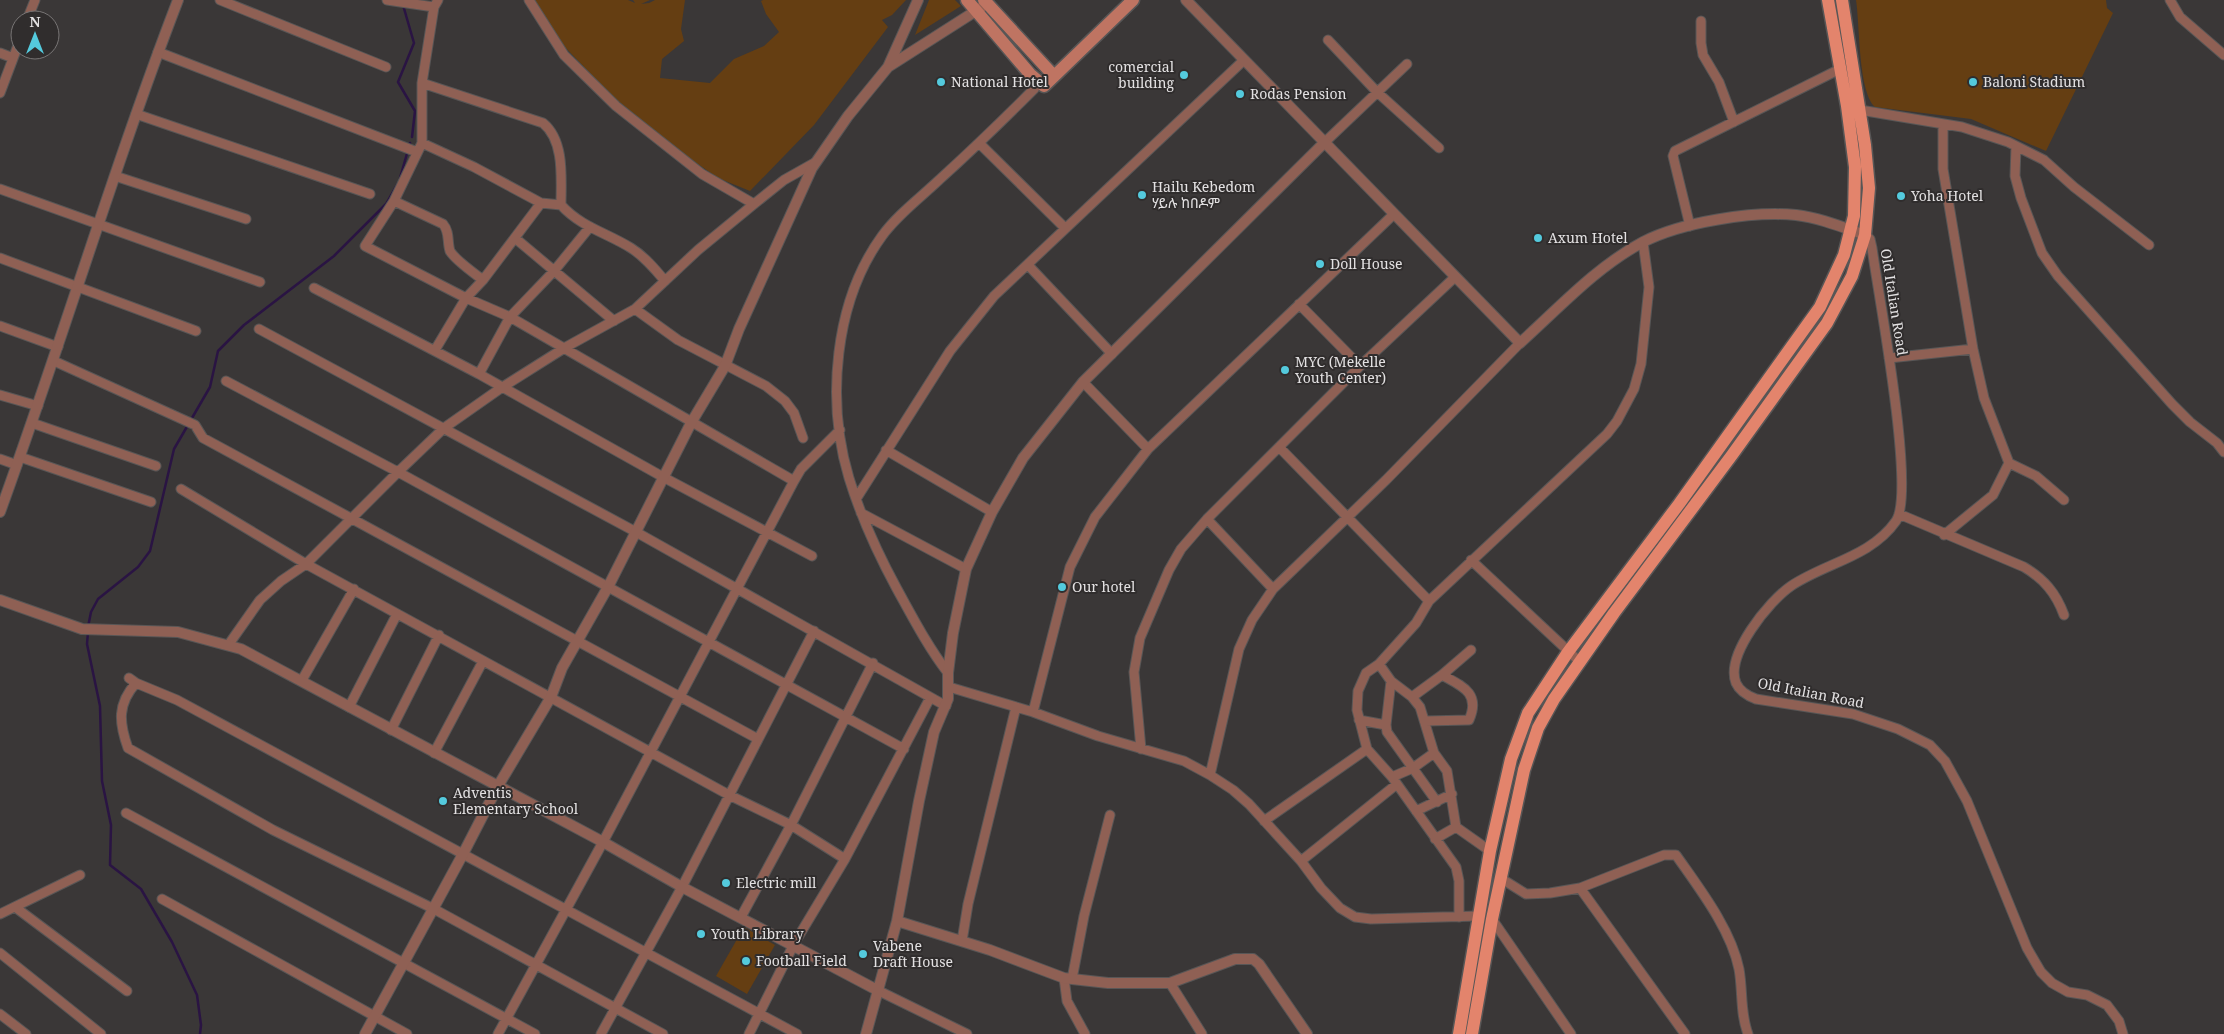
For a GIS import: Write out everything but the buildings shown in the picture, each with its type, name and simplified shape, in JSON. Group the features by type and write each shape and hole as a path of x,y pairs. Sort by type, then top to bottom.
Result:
{"main road":[{"path":"967,0 985,3 1052,73"},
{"path":"1052,73 1121,0"},
{"path":"985,3 1039,85 1133,0"},
{"path":"1828,0 1847,106 1855,167 1856,197 1851,230 1834,280 1820,308 1680,504 1568,652 1535,700 1521,728 1511,759 1490,851 1459,1031 1472,1032 1492,920 1524,770 1533,740 1554,699 1614,613 1732,456 1827,323 1852,276 1865,234 1868,174 1860,110 1842,0"}],"street":[{"path":"0,512 54,361 136,114 178,0"},
{"path":"220,0 386,67"},
{"path":"529,0 564,55 616,106 702,174 754,204"},
{"path":"365,1034 464,854 498,786 551,697 562,668 608,587 691,423 725,366 739,329 802,186 848,116 888,67 918,0"},
{"path":"1186,0 1520,343"},
{"path":"2170,0 2180,17 2224,55"},
{"path":"390,1 436,3 422,83 422,143 394,201 365,246 466,298 510,317 566,347 691,423 794,481"},
{"path":"888,67 985,3"},
{"path":"1701,21 1701,43 1704,55 1719,82 1734,122"},
{"path":"1328,40 1377,92 1439,148"},
{"path":"158,52 417,152"},
{"path":"0,93 12,60"},
{"path":"856,499 950,351 994,296 1244,60"},
{"path":"866,1034 897,921 918,801 934,732 946,706 953,633 966,569 992,512 1024,458 1083,382 1325,142 1407,64"},
{"path":"1690,226 1674,153 1677,149 1840,69"},
{"path":"422,83 543,123 549,128 554,135 561,167 561,205"},
{"path":"948,673 920,632 884,564 856,499 849,477 840,430 836,378 840,340 854,288 882,235 1039,85"},
{"path":"1860,110 1978,131 2016,146 2044,160 2074,187 2149,245"},
{"path":"136,114 370,194"},
{"path":"1943,124 1944,169 1973,349 1984,398 2009,463 2036,476 2064,500"},
{"path":"422,143 474,167 541,203 561,205 589,228 633,249 665,281"},
{"path":"979,143 1065,228"},
{"path":"2016,146 2015,176 2042,253 2058,276 2172,404 2190,422 2217,443 2224,452"},
{"path":"229,644 260,600 281,581 306,564 444,428 501,388 566,347 635,309 754,204 784,180 816,162"},
{"path":"115,176 246,219"},
{"path":"0,189 260,282"},
{"path":"394,201 443,224 447,230 453,256 483,280"},
{"path":"435,350 466,298 483,280 541,203"},
{"path":"1033,712 1070,567 1095,517 1148,449 1394,214"},
{"path":"1210,775 1239,649 1252,620 1273,589 1348,517 1520,343 1594,276 1643,242 1690,226 1741,217 1794,215 1823,221 1865,234"},
{"path":"479,374 510,317 554,271 589,228"},
{"name":"Old Italian Road","path":"1865,234 1870,239 1872,248 1889,358 1901,455 1899,514 1887,532 1874,543 1798,582 1776,598 1758,621 1739,653 1735,665 1736,682 1743,692 1756,699 1853,714 1898,729 1930,745 1945,761 1967,801 2027,948 2041,972 2052,983 2068,992 2086,995 2107,1005 2120,1021 2123,1034"},
{"path":"515,238 614,321"},
{"path":"1459,917 1459,880 1456,867 1395,781 1367,749 1357,710 1361,681 1366,673 1379,664 1416,623 1429,601 1607,434 1617,422 1634,389 1641,364 1649,287 1643,242"},
{"path":"0,258 196,330"},
{"path":"1028,265 1112,354"},
{"path":"1141,749 1134,672 1140,638 1169,570 1181,550 1207,519 1360,366 1455,277"},
{"path":"314,288 435,350 663,477 812,556"},
{"path":"1299,304 1360,366"},
{"path":"635,309 678,340 766,386 785,401 794,412 803,438"},
{"path":"0,326 58,347"},
{"path":"259,328 636,532 946,706"},
{"path":"1889,358 1973,349"},
{"path":"54,361 182,418 195,425 203,438 758,739"},
{"path":"226,381 398,472 904,749"},
{"path":"1083,382 1148,449"},
{"path":"0,396 38,406"},
{"path":"32,423 156,466"},
{"path":"498,1034 603,842 794,481 801,469 840,430"},
{"path":"1279,447 1429,601"},
{"path":"886,450 992,512"},
{"path":"0,459 19,461 151,502"},
{"path":"1944,535 1993,495 2009,463"},
{"path":"181,489 306,564 729,795 791,825 844,860"},
{"path":"861,513 966,569"},
{"path":"1899,514 1944,535 2024,567 2038,575 2052,590 2064,615"},
{"path":"1207,519 1273,589"},
{"path":"1471,560 1580,662"},
{"path":"302,680 354,589"},
{"path":"0,600 82,629 178,632 229,644 302,680 391,730 603,842 682,887 794,944 877,990 967,1034"},
{"path":"348,706 397,614"},
{"path":"601,1034 682,887 814,631"},
{"path":"391,730 439,635"},
{"path":"1412,697 1471,650"},
{"path":"434,752 483,661"},
{"path":"742,917 791,825 872,663"},
{"path":"1379,664 1391,681 1412,697 1420,707 1434,753 1446,771 1452,794 1456,827 1490,851"},
{"path":"1425,721 1469,720 1472,714 1473,700 1467,689 1442,675"},
{"path":"663,1034 434,909 273,830 128,748 120,712 133,681 177,700 797,1034"},
{"path":"1391,681 1386,725 1390,738 1437,802"},
{"path":"949,687 1033,712 1098,736 1184,761 1210,775 1233,790 1302,861 1321,888 1340,908 1355,916 1371,919 1478,916"},
{"path":"749,1034 794,944 844,860 930,698"},
{"path":"962,941 968,904 1016,707"},
{"path":"1359,720 1386,725"},
{"path":"1264,821 1367,749"},
{"path":"1302,861 1395,781 1434,753"},
{"path":"1416,811 1452,794"},
{"path":"126,813 535,1034"},
{"path":"1085,1034 1067,1001 1068,978 1110,815"},
{"path":"1435,839 1456,827"},
{"path":"1502,879 1526,894 1550,893 1580,888 1664,855 1676,855 1710,903 1735,954 1739,970 1742,1010 1748,1034"},
{"path":"0,914 80,875"},
{"path":"1580,888 1685,1034"},
{"path":"162,898 407,1034"},
{"path":"15,907 127,991"},
{"path":"1492,920 1571,1034"},
{"path":"897,921 1012,957 1068,978 1108,982 1170,984 1235,959 1252,959 1259,964 1307,1034"},
{"path":"0,953 101,1034"},
{"path":"1170,984 1202,1034"},
{"path":"0,1014 26,1034"}],"shaded area":[{"path":"535,0 628,0 635,3 633,0 650,0 641,4 655,0 685,0 681,29 684,41 662,59 660,78 710,83 734,59 764,46 779,32 766,14 761,1 763,0 906,0 892,15 882,20 888,27 814,125 750,191 718,178 685,155 613,97 560,42"},
{"path":"929,0 955,0 961,6 915,35"},
{"name":"Baloni Stadium","path":"1856,0 2106,0 2107,8 2113,13 2046,151 1971,119 1875,107 1869,99 1865,87"},
{"name":"Football Field","path":"744,927 775,945 747,994 716,976"}],"waterway":[{"path":"403,5 414,43 398,82 415,111 412,137"},
{"path":"400,178 410,143"},
{"path":"88,627 91,612 98,599 138,567 150,551 174,449 210,387 218,351 244,325 334,256 386,204 398,183"},
{"path":"88,632 87,644 100,706 102,781 111,825 110,865 141,889 172,942 197,995 201,1025 200,1034"}],"place":[{"name":"comercial building","path":"1184,75"},
{"name":"National Hotel","path":"941,82"},
{"name":"Baloni Stadium","path":"1973,82"},
{"name":"Rodas Pension","path":"1240,94"},
{"name":"Hailu Kebedom ሃይሉ ከበዶም","path":"1142,195"},
{"name":"Yoha Hotel","path":"1901,196"},
{"name":"Axum Hotel","path":"1538,238"},
{"name":"Doll House","path":"1320,264"},
{"name":"MYC (Mekelle Youth Center)","path":"1285,370"},
{"name":"Our hotel","path":"1062,587"},
{"name":"Adventis Elementary School","path":"443,801"},
{"name":"Electric mill","path":"726,883"},
{"name":"Youth Library","path":"701,934"},
{"name":"Vabene Draft House","path":"863,954"},
{"name":"Football Field","path":"746,961"}]}
